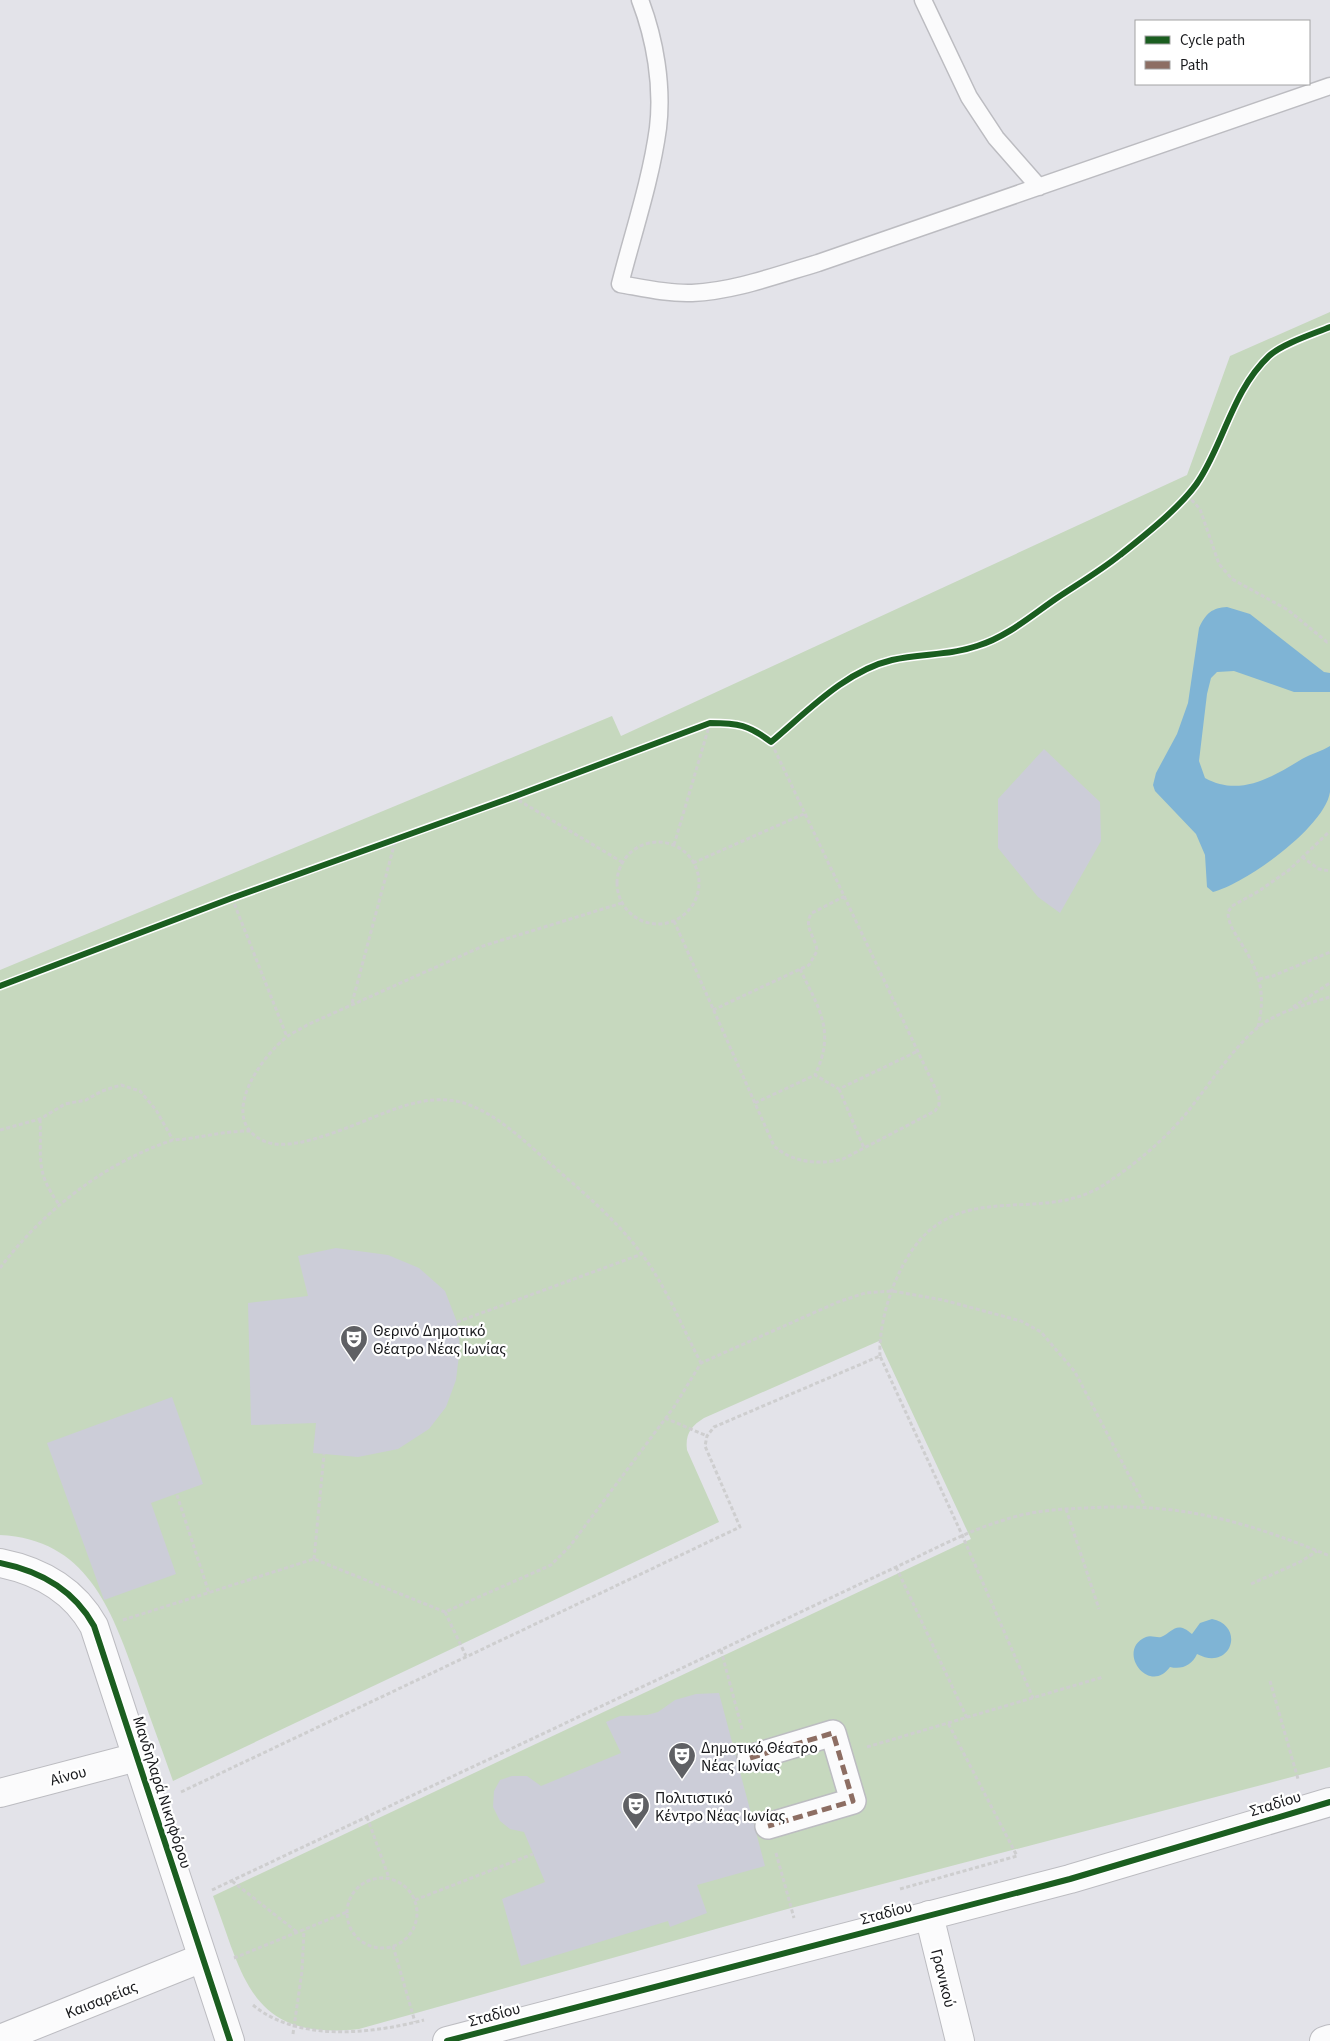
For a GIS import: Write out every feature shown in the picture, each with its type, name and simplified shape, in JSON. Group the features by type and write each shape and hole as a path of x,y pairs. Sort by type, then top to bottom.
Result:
{"street":[{"name":"Μανδηλαρά Νικηφόρου","path":"0,1563 37,1574 57,1584 85,1608 94,1626 230,2041"},
{"path":"750,1758 834,1733 853,1801 768,1826"},
{"name":"Αίνου","path":"0,1793 137,1757"},
{"name":"Σταδίου","path":"447,2041 1070,1879 1318,1805"},
{"name":"Γρανικού","path":"929,1916 960,2041"},
{"name":"Καισαρείας","path":"0,2039 202,1958"},
{"path":"1324,2041 1330,2040"}],"lane":[{"path":"640,0 656,58 658,127 649,173 620,284 658,291 692,293 746,284 818,263 1330,86"},
{"path":"923,0 969,97 996,138 1039,187"}],"path":[{"path":"1180,502 1189,492 1200,509 1219,564 1232,580 1288,610 1327,642 1330,641"},
{"path":"674,845 710,723"},
{"path":"702,726 718,723"},
{"path":"674,921 774,1146 788,1156 807,1161 832,1161 864,1148 935,1110 939,1105 939,1096 806,813 769,740 778,736"},
{"path":"504,800 522,794"},
{"path":"513,797 622,862"},
{"path":"693,863 806,813"},
{"path":"1258,1028 1263,1001 1259,980 1250,958 1230,925 1228,912 1232,906 1282,875 1330,831"},
{"path":"387,841 405,834"},
{"path":"352,1003 396,838"},
{"path":"651,843 674,845 685,853 693,863 698,875 699,888 695,900 688,911 674,921 666,924 653,924 641,921 630,914 622,904 617,876 622,862 640,847 651,843"},
{"path":"1302,857 1319,870 1330,871"},
{"path":"224,901 242,894"},
{"path":"713,1010 812,962 817,951 808,928 809,917 812,913 845,896"},
{"path":"232,898 287,1037"},
{"path":"622,904 483,946 352,1003 287,1037 269,1055 250,1081 244,1097 244,1119 250,1131 262,1141 272,1144 294,1144 419,1102 441,1100 466,1104 497,1120 516,1134 610,1218 642,1254 669,1300 701,1363"},
{"path":"1259,980 1330,952"},
{"path":"755,1103 815,1075 824,1050 826,1029 800,969"},
{"path":"1033,1698 963,1537 880,1356 880,1334 892,1291 906,1259 928,1231 944,1219 964,1210 976,1208 1048,1204 1078,1197 1102,1186 1139,1159 1183,1116 1225,1064 1258,1028 1330,983"},
{"path":"1287,1011 1330,997"},
{"path":"839,1089 918,1051"},
{"path":"815,1075 839,1089 864,1148"},
{"path":"0,1130 40,1119 65,1104 86,1100 102,1091 121,1085 140,1091 156,1110 173,1140"},
{"path":"40,1119 39,1160 41,1173 45,1185 60,1206"},
{"path":"0,1268 16,1246 72,1195 100,1175 138,1154 173,1140 228,1130 250,1131"},
{"path":"457,1322 642,1254"},
{"path":"445,1612 551,1565 570,1546 665,1418 701,1363 838,1302 865,1293 892,1291 943,1300 1012,1319 1041,1332 1075,1372 1145,1506"},
{"path":"172,1797 740,1526 705,1446 707,1436 714,1427 880,1356"},
{"path":"665,1418 707,1436"},
{"path":"314,1559 324,1454"},
{"path":"178,1494 209,1593"},
{"path":"207,1893 896,1567 1007,1519 1066,1509 1145,1506 1202,1513 1279,1536 1330,1556"},
{"path":"1066,1509 1099,1609"},
{"path":"1251,1584 1300,1562 1317,1551"},
{"path":"116,1623 314,1559 445,1612 466,1656"},
{"path":"896,1567 967,1718"},
{"path":"840,1755 1103,1678"},
{"path":"1270,1682 1318,1805"},
{"path":"896,1890 1017,1856 948,1723"},
{"path":"367,1817 390,1878"},
{"path":"415,1900 533,1854"},
{"path":"390,1878 408,1888 415,1900 418,1910 414,1928 402,1942 393,1946 374,1947 358,1938 352,1930 347,1912 354,1892 361,1885 369,1880 390,1878"},
{"path":"232,1881 297,1932"},
{"path":"232,1959 347,1912"},
{"path":"784,1920 803,1915"},
{"path":"293,2034 302,1972 304,1930"},
{"path":"393,1946 415,2022"},
{"path":"228,1951 234,1966"},
{"path":"249,1999 269,2023"},
{"path":"355,2037 434,2017"},
{"path":"287,2031 299,2035"}],"green space":[{"path":"1330,312 1330,1767 791,1908 359,2029 323,2030 295,2025 273,2014 257,1998 244,1977 213,1896 971,1539 879,1341 704,1418 692,1427 687,1439 687,1450 719,1522 173,1781 127,1652 105,1603 91,1582 74,1564 54,1549 30,1539 0,1535 0,970 612,716 621,736 1187,475 1230,356"}],"water":[{"path":"1227,607 1250,614 1324,672 1330,673 1330,692 1294,692 1234,671 1217,672 1211,678 1207,694 1199,761 1205,778 1230,786 1255,783 1279,773 1302,759 1330,746 1330,792 1325,806 1314,821 1282,852 1244,878 1213,892 1207,887 1205,855 1196,834 1155,791 1153,785 1156,773 1177,734 1188,703 1199,628 1210,612"},
{"path":"1212,1619 1223,1623 1229,1630 1230,1646 1226,1653 1218,1657 1209,1658 1197,1654 1186,1666 1179,1668 1170,1667 1162,1675 1153,1676 1145,1674 1138,1668 1134,1660 1134,1651 1137,1643 1146,1637 1161,1637 1178,1627 1192,1634 1200,1623"}],"building":[{"path":"1044,749 1100,802 1101,841 1060,913 1038,897 998,848 998,799"},
{"name":"Θερινό Δημοτικό Θέατρο Νέας Ιωνίας","path":"336,1248 388,1255 419,1268 445,1291 457,1322 460,1347 456,1380 446,1407 429,1429 398,1449 358,1457 313,1453 316,1423 251,1425 248,1303 308,1296 298,1256"},
{"path":"172,1397 203,1484 151,1503 176,1574 104,1600 47,1443"},
{"name":"Πολιτιστικό Κέντρο Νέας Ιωνίας","path":"719,1693 765,1866 697,1885 707,1913 670,1927 668,1921 521,1966 502,1899 545,1882 524,1832 510,1829 500,1821 493,1807 494,1791 500,1780 512,1776 527,1776 541,1786 621,1753 606,1722 620,1716 647,1715 658,1712 675,1700 696,1694"}],"marked path":[{"path":"750,1758 833,1733 853,1801 768,1826"}],"cycle path":[{"path":"0,986 232,898 513,797 710,723 743,726 771,742 827,694 858,673 875,665 903,658 966,649 999,637 1105,566 1164,519 1201,477 1238,399 1257,369 1269,356 1282,347 1330,327"},
{"path":"0,1563 29,1571 66,1592 86,1613 94,1626 230,2041"},
{"path":"447,2041 1070,1879 1330,1802"}],"place":[{"name":"Θερινό Δημοτικό Θέατρο Νέας Ιωνίας","path":"354,1363"},
{"name":"Δημοτικό Θέατρο Νέας Ιωνίας","path":"682,1780"},
{"name":"Πολιτιστικό Κέντρο Νέας Ιωνίας","path":"636,1830"}]}
